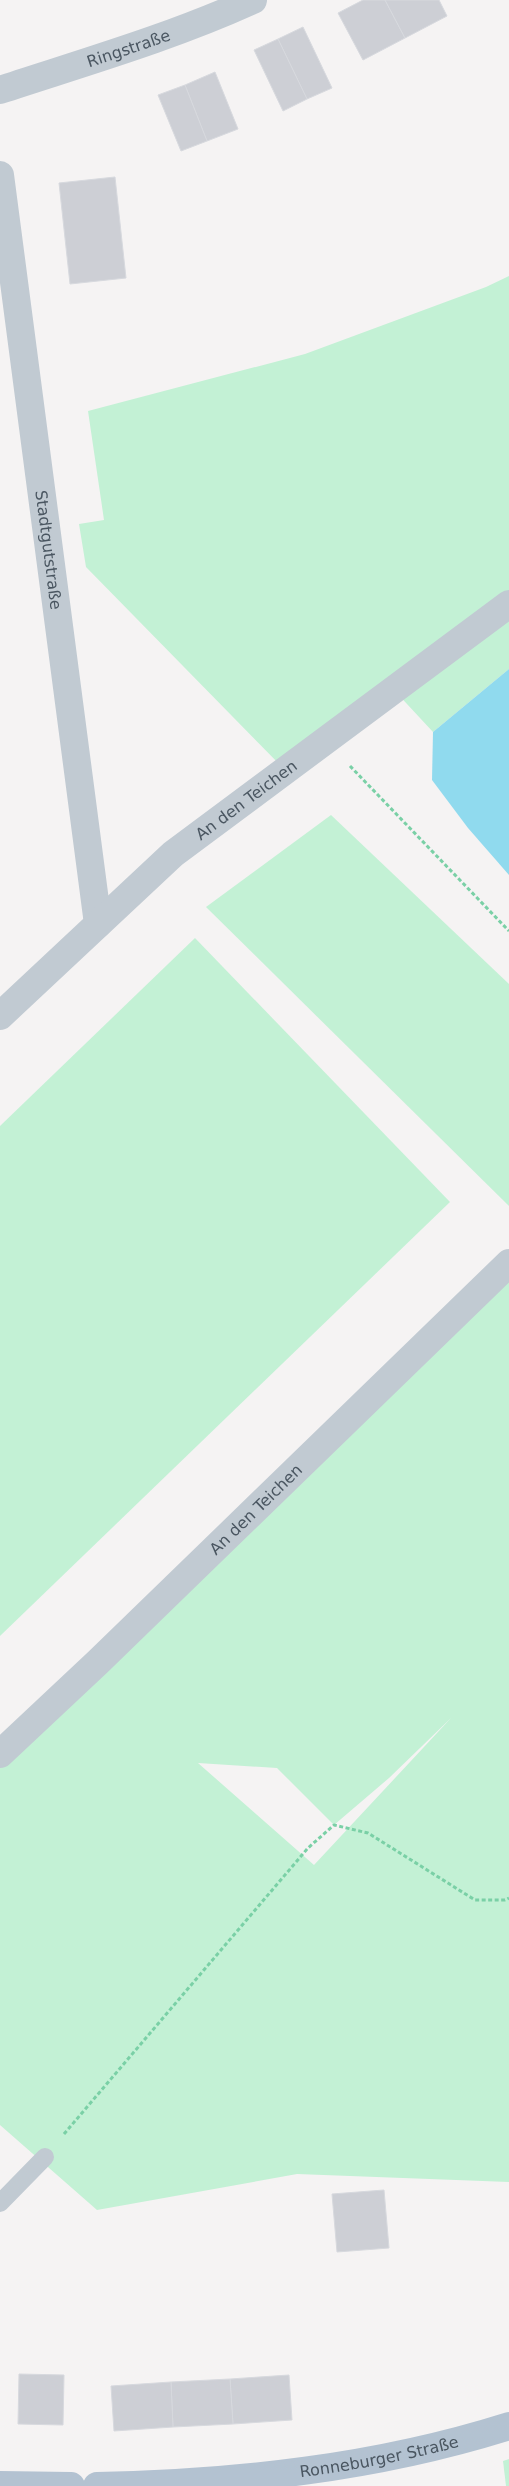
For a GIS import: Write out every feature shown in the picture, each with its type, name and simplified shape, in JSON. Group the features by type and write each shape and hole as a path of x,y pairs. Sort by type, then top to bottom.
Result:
{"main road":[{"name":"Ronneburger Straße","path":"97,2486 161,2484 220,2479 359,2463 452,2444 509,2426"},
{"path":"0,2485 71,2486"}],"street":[{"name":"Ringstraße","path":"0,90 102,57 253,0"},
{"name":"Stadtgutstraße","path":"0,175 98,924"},
{"name":"An den Teichen","path":"0,1016 173,854 509,604"},
{"name":"An den Teichen","path":"0,1754 98,1662 509,1263"}],"lane":[{"path":"0,2203 44,2157"}],"path":[{"path":"326,740 509,931"},
{"path":"44,2157 308,1848 334,1825 368,1833 475,1900 505,1900 509,1898"}],"green space":[{"path":"509,276 509,669 433,732 394,690 285,770 86,567 79,524 104,520 88,411 305,354 486,287"},
{"path":"331,815 509,984 509,1206 206,907"},
{"path":"195,938 450,1202 0,1636 0,1126"},
{"path":"509,1263 509,2182 297,2174 97,2210 0,2125 0,1754","holes":["451,1718 314,1865 198,1763 277,1768 334,1825 389,1778"]},
{"path":"509,2459 509,2486 506,2486 503,2461"}],"water":[{"path":"509,669 509,875 468,828 432,780 433,732"}],"building":[{"path":"363,0 385,0 405,38 363,60 338,13"},
{"path":"385,0 439,0 447,16 405,38"},
{"path":"303,27 332,88 307,99 278,39"},
{"path":"278,39 307,99 283,111 254,50"},
{"path":"215,72 238,129 207,141 185,85"},
{"path":"185,85 207,141 181,151 158,95"},
{"path":"115,177 126,278 70,284 59,183"},
{"path":"384,2190 389,2248 337,2252 332,2194"},
{"path":"19,2374 64,2375 63,2425 18,2424"},
{"path":"289,2375 292,2420 233,2424 230,2379"},
{"path":"230,2379 233,2424 173,2427 171,2382"},
{"path":"171,2382 173,2427 114,2431 111,2386"}]}
